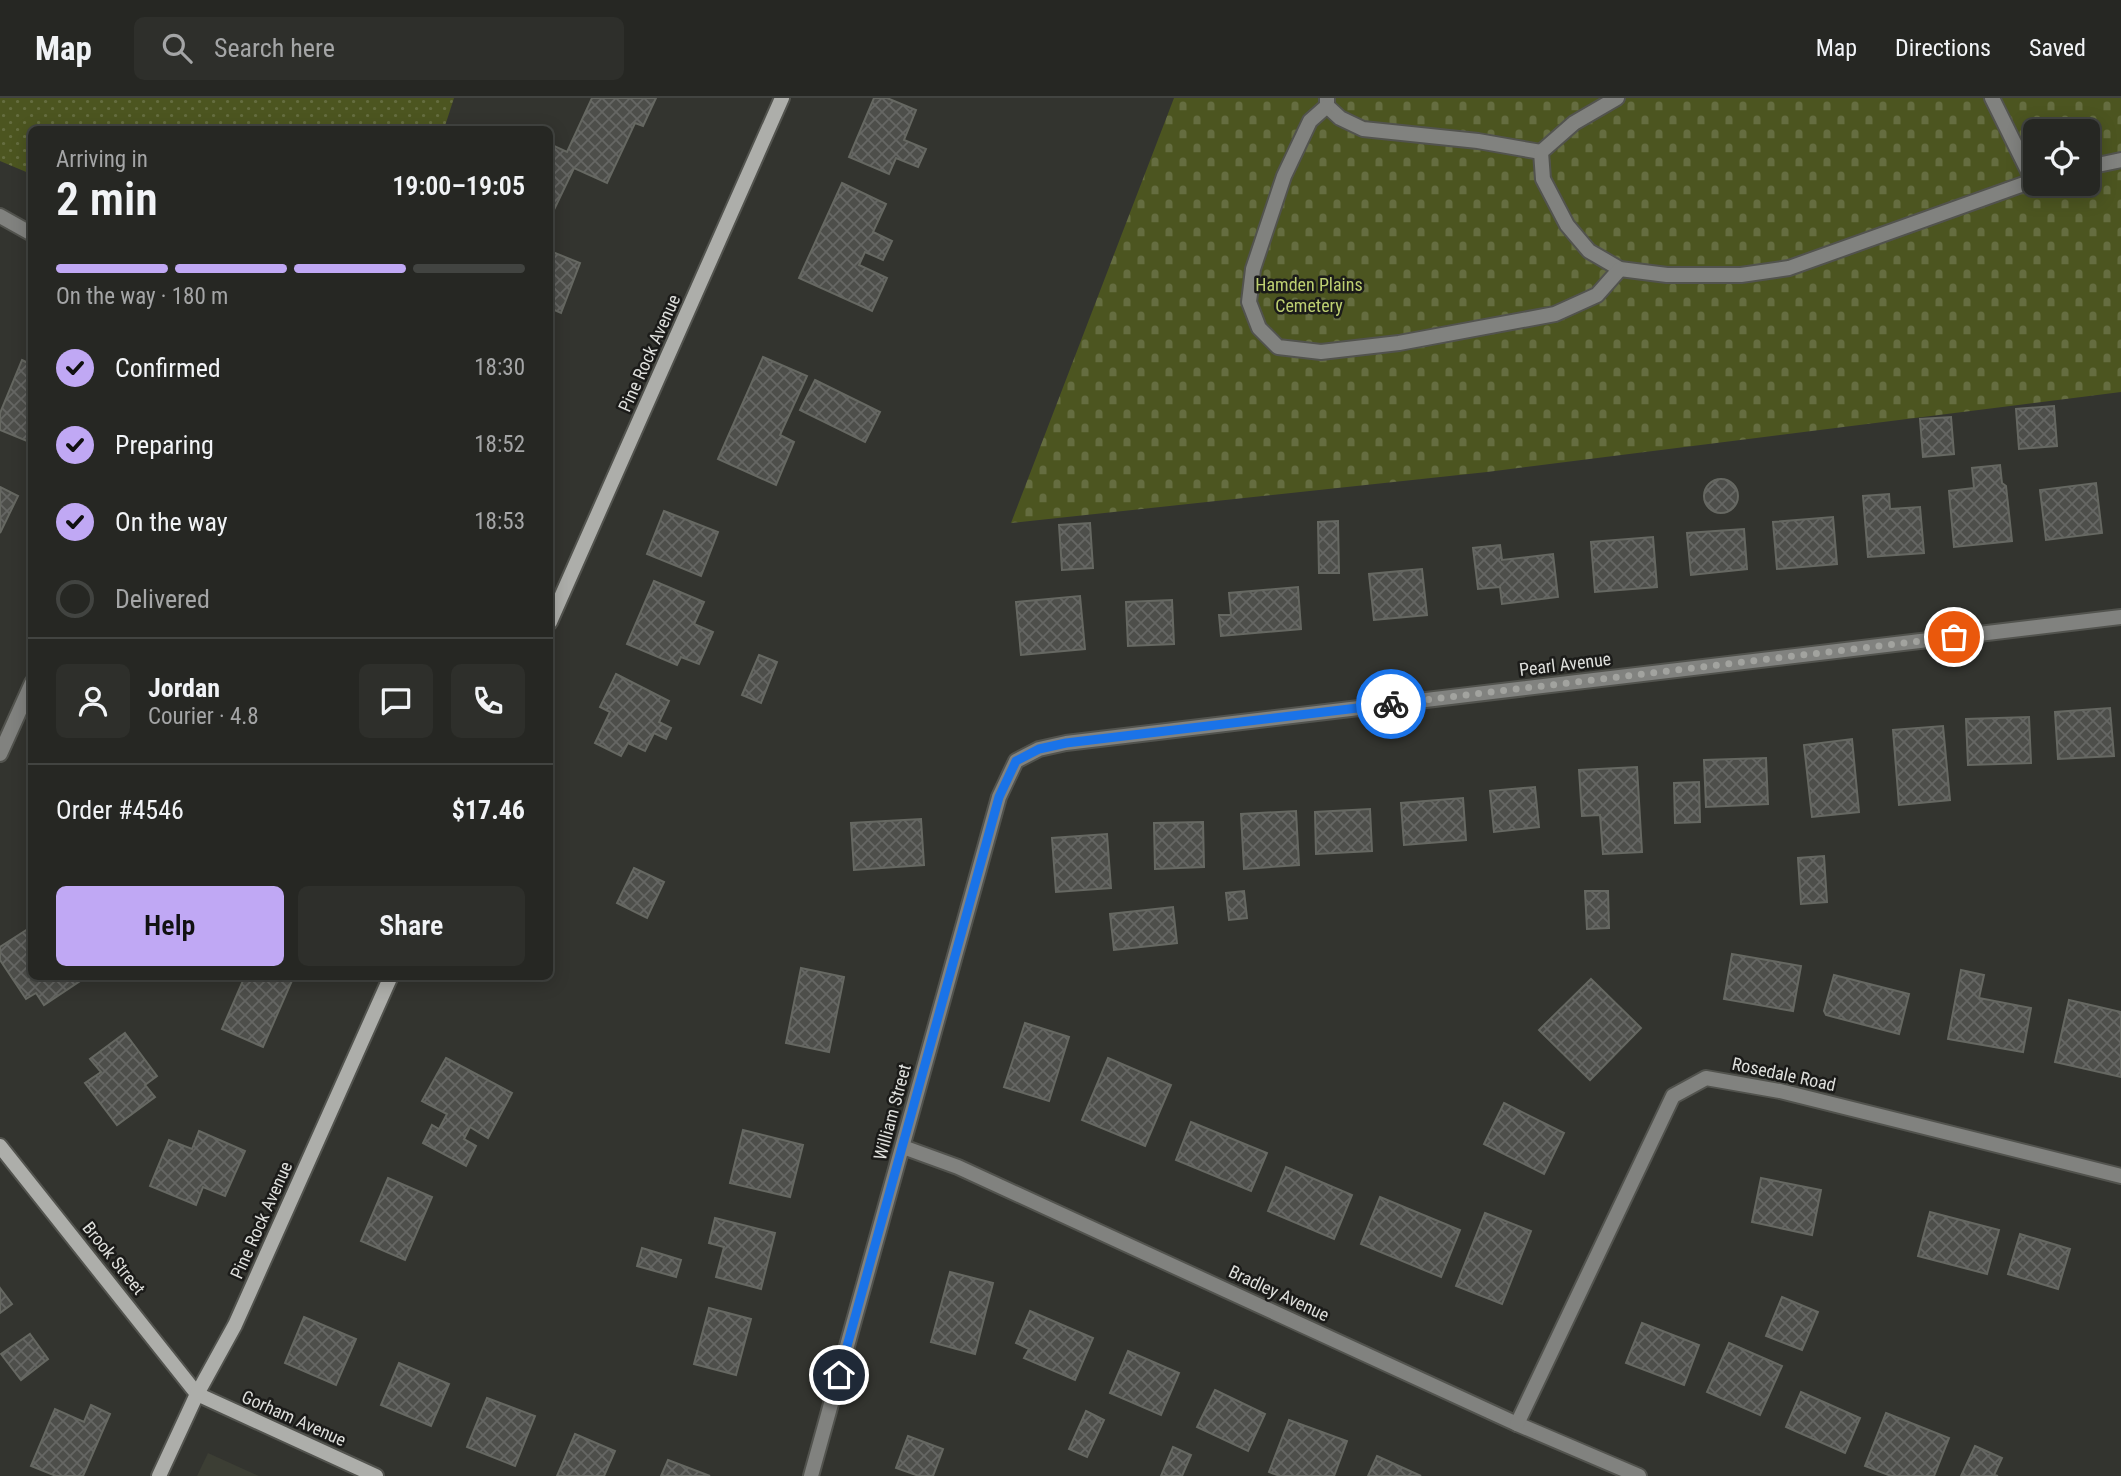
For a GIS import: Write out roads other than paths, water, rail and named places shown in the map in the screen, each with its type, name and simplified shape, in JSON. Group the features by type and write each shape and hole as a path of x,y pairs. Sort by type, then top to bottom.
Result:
{"street":[{"name":"Pine Rock Avenue","path":"553,615 782,98"},
{"path":"1541,152 1574,123 1617,98"},
{"path":"1992,98 2023,159"},
{"path":"1541,152 1478,141 1363,129 1340,118 1327,102 1310,121 1284,176 1253,269 1250,302 1259,328 1278,347 1321,352 1386,345 1555,314 1597,295 1620,269"},
{"path":"1541,152 1543,179 1567,225 1589,251 1620,269 1667,275 1741,275 1789,268 2023,184"},
{"path":"2100,164 2121,160"},
{"path":"0,216 28,232"},
{"name":"Pearl Avenue","path":"1016,761 1039,749 1066,743 2121,617"},
{"path":"0,754 28,692"},
{"name":"William Street","path":"811,1476 999,797 1016,761"},
{"name":"Pine Rock Avenue","path":"159,1476 197,1394 234,1325 389,980"},
{"name":"Rosedale Road","path":"1517,1423 1673,1096 1706,1078 1780,1090 2121,1177"},
{"name":"Brook Street","path":"0,1146 197,1394"},
{"name":"Bradley Avenue","path":"902,1147 958,1167 1517,1423 1640,1476"},
{"name":"Gorham Avenue","path":"197,1394 376,1476"}],"park label":[{"name":"Hamden Plains Cemetery","path":"1309,294"}]}
